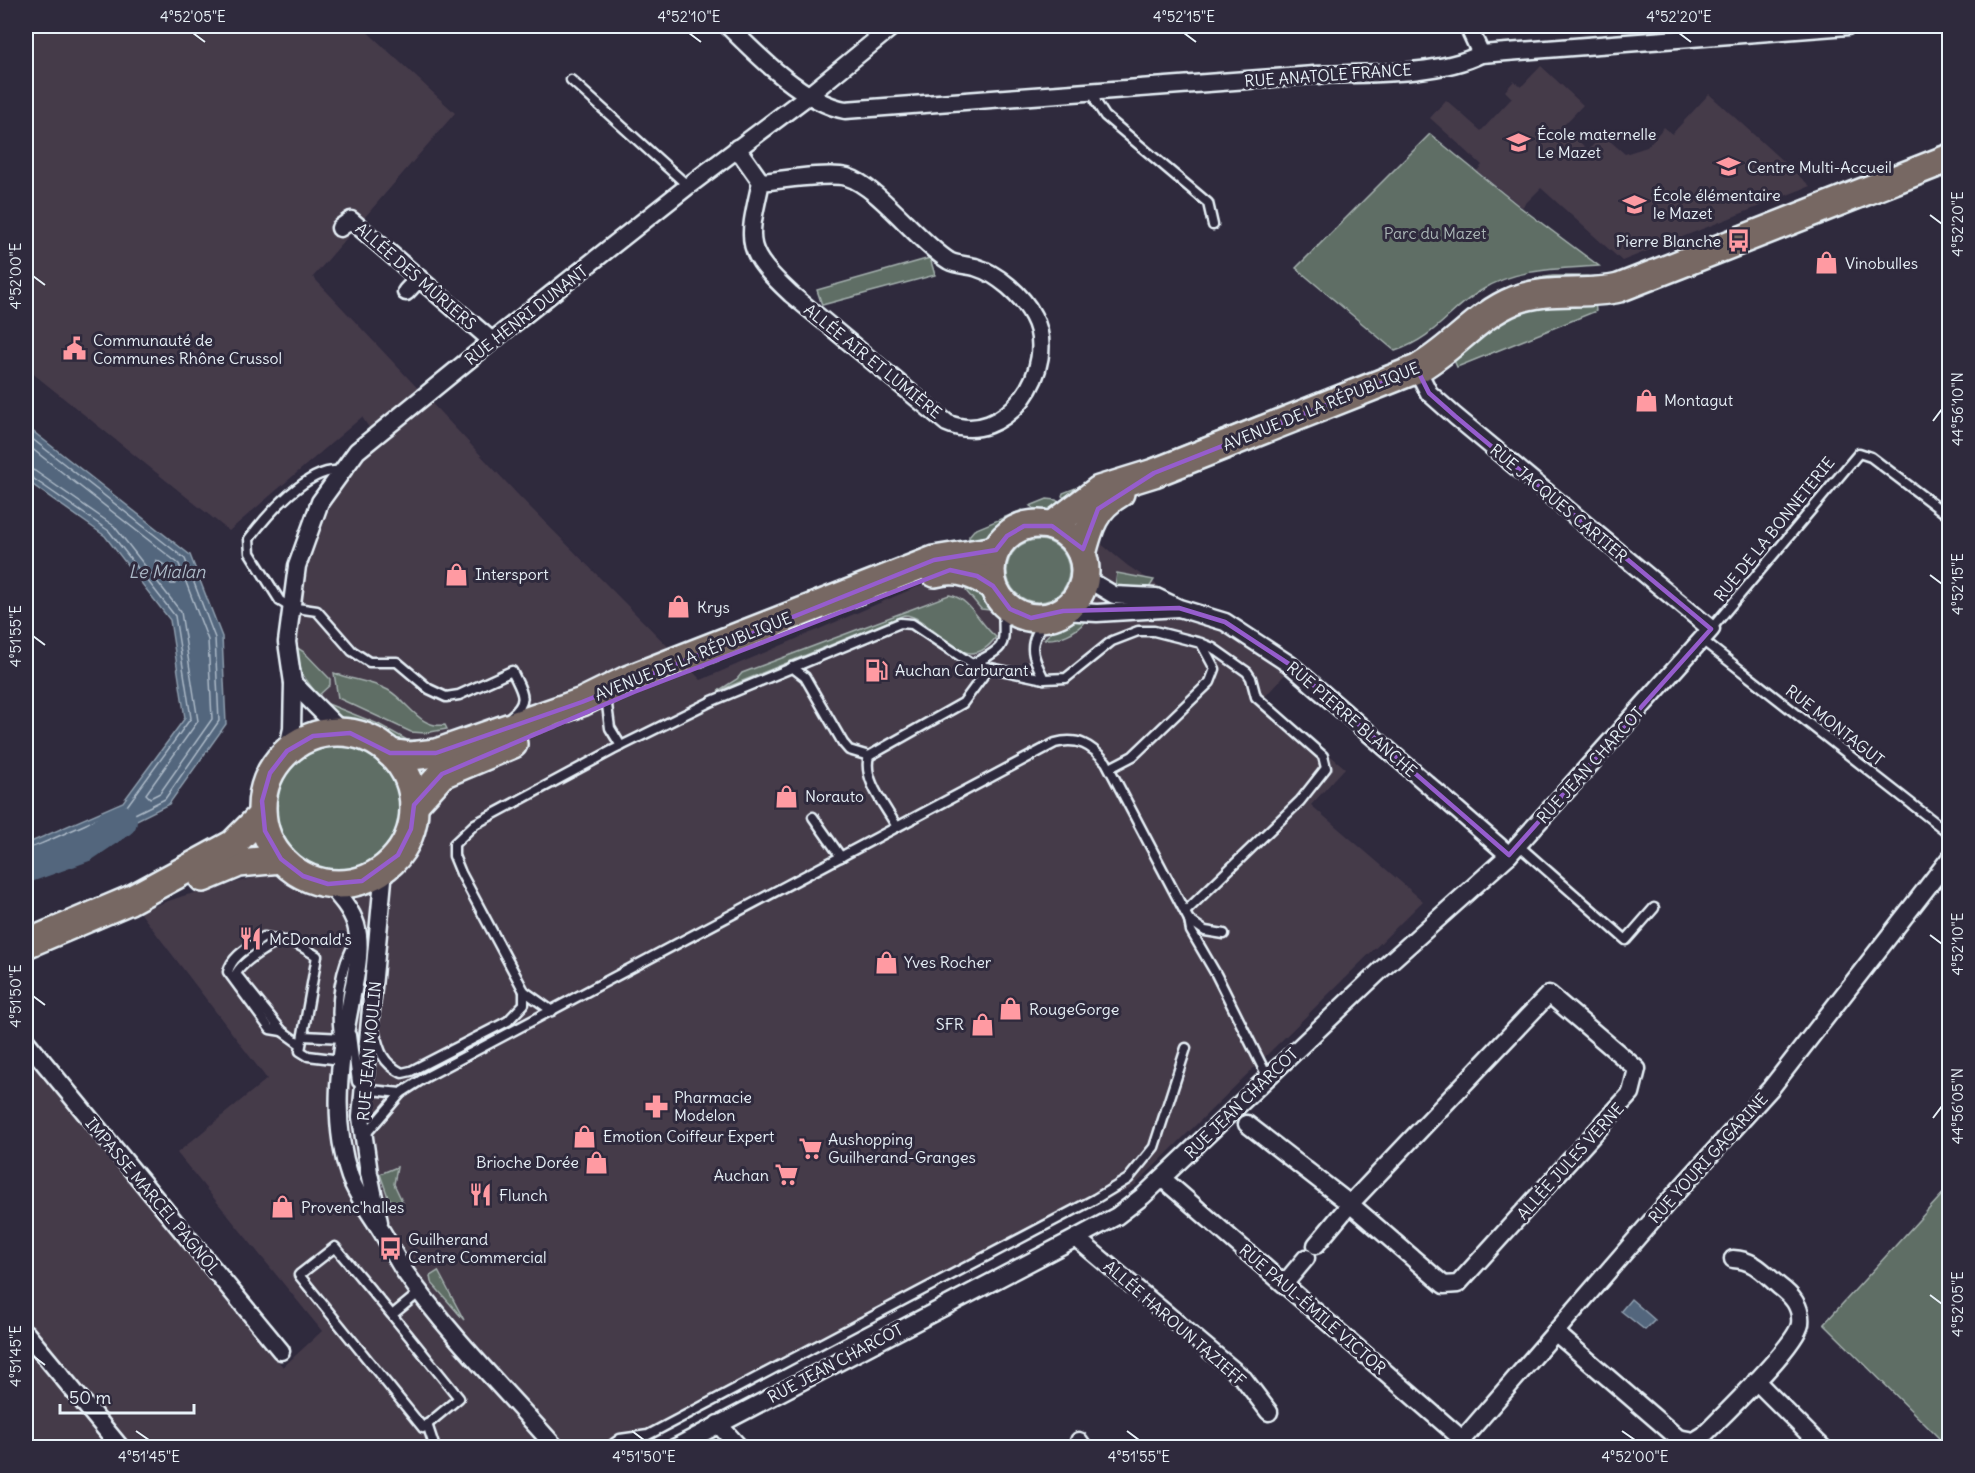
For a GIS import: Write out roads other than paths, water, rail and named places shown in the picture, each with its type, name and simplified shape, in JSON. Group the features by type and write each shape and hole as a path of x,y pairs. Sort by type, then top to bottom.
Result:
{"main road":[{"name":"AVENUE DE LA RÉPUBLIQUE","path":"1052,526 1099,490 1154,473 1417,369 1430,362 1489,315 1515,300 1551,293 1604,292 1619,288 1950,158"},
{"name":"AVENUE DE LA RÉPUBLIQUE","path":"1083,565 1090,522 1098,509 1107,500 1154,473"},
{"path":"1024,526 1052,526 1072,539 1083,565 1077,596 1054,615 1023,616 998,595 992,562 996,550 1007,536 1024,526"},
{"name":"AVENUE DE LA RÉPUBLIQUE","path":"390,753 411,756 436,753 582,702 627,680 934,560 996,550"},
{"name":"AVENUE DE LA RÉPUBLIQUE","path":"414,805 442,774 634,692 937,572 950,570 967,572 998,595"},
{"path":"342,732 365,736 390,753 407,776 414,805 408,837 398,855 384,869 354,883 328,884 303,876 281,859 268,839 262,815 262,801 267,780 287,751 313,736 342,732"},
{"path":"26,944 130,900 233,844 262,815"},
{"path":"130,900 189,884 238,863 281,859"}],"street":[{"name":"RUE ANATOLE FRANCE","path":"728,26 783,76 808,95 830,107 845,110 1452,65 1481,54 1848,26"},
{"name":"RUE HENRI DUNANT","path":"287,751 292,729 293,683 287,650 290,607 297,566 306,535 320,502 340,471 357,451 492,341 893,26"},
{"path":"1468,26 1481,54"},
{"path":"737,148 761,182"},
{"name":"ALLÉE AIR ET LUMIÈRE","path":"850,177 867,188 950,261 985,271 1014,292 1034,318 1040,341 1036,371 1021,401 1008,414 987,425 965,429 947,423 791,294 756,256 750,238 761,182 850,177"},
{"name":"ALLÉE DES MÛRIERS","path":"339,228 351,220 492,341"},
{"path":"406,292 419,278"},
{"name":"RUE JACQUES CARTIER","path":"1417,369 1429,393 1707,634"},
{"name":"RUE PIERRE BLANCHE","path":"1083,565 1114,595 1156,597 1179,608 1225,622 1288,664 1513,850"},
{"name":"RUE PIERRE BLANCHE","path":"1054,615 1179,608"},
{"name":"RUE JEAN CHARCOT","path":"674,1448 1117,1216 1163,1179 1268,1076 1513,850 1707,634"},
{"path":"293,683 342,732"},
{"name":"RUE YOURI GAGARINE","path":"1458,1443 1771,1088 1950,858"},
{"name":"RUE JEAN MOULIN","path":"382,1232 363,1137 362,1087 384,869"},
{"name":"RUE JEAN MOULIN","path":"328,884 347,905 357,927 358,938 357,960 342,1047 338,1104 342,1145 350,1177 360,1201 420,1292 556,1448"},
{"name":"ALLÉE JULES VERNE","path":"1247,1124 1350,1204 1444,1285 1458,1284 1631,1093 1636,1069 1549,994 1350,1204 1285,1283"},
{"name":"IMPASSE MARCEL PAGNOL","path":"26,1041 281,1351"},
{"name":"RUE PAUL-ÉMILE VICTOR","path":"1163,1179 1285,1283 1458,1443"},
{"name":"ALLÉE HAROUN TAZIEFF","path":"1077,1238 1244,1379 1269,1412"},
{"path":"1555,1332 1678,1438 1695,1441 1704,1435 1756,1381 1796,1334 1800,1324 1799,1313 1791,1296 1748,1260 1733,1259"},
{"path":"26,1333 122,1448"},
{"path":"1756,1381 1823,1448"},
{"path":"718,1424 740,1448"}],"lane":[{"path":"571,80 688,186"},
{"path":"1094,92 1096,102 1105,116 1208,203 1213,225"},
{"name":"RUE DE LA BONNETERIE","path":"1707,634 1859,453 1871,457 1950,517"},
{"path":"340,471 328,469 304,483 264,519 249,539 250,553 280,601 290,607 317,611 352,651 369,662 397,662 429,690 446,697 459,695 512,670 524,696 523,705 510,717 469,741"},
{"path":"972,664 995,653 1002,645 1005,637 998,595"},
{"path":"1044,679 1033,658 1032,642 1054,615"},
{"path":"552,1011 524,991 461,873 454,856 454,844 475,824 712,700 900,623 912,624 972,664 1044,679 1066,678 1112,641 1138,631 1154,631 1201,643 1213,648 1246,672 1251,678 1256,697 1323,756 1325,771 1300,801 1187,916"},
{"name":"RUE MONTAGUT","path":"1707,634 1950,834"},
{"path":"1110,768 1133,756 1210,682 1215,669 1201,643"},
{"path":"792,667 805,677 843,743 859,755 869,756 963,703 988,669"},
{"path":"607,705 610,728 621,746"},
{"path":"363,1137 401,1093 1055,743 1078,741 1089,745 1110,768 1187,916 1191,931 1216,974 1268,1076"},
{"path":"869,756 866,765 869,776 897,827"},
{"path":"813,817 841,857"},
{"path":"1513,850 1626,940 1654,908"},
{"path":"1187,916 1205,931 1224,934"},
{"path":"342,1047 336,1013 345,958 358,938"},
{"path":"301,1044 316,956 289,941 280,940 246,961 236,974 282,1031 301,1044 308,1056 342,1047"},
{"path":"369,1013 380,1054 386,1063 402,1072 421,1067 508,1021 524,1004 524,991"},
{"path":"349,1010 355,1075 362,1087 401,1093"},
{"path":"301,1044 342,1047"},
{"path":"608,1448 620,1439 648,1435 1095,1199 1128,1179 1154,1147 1186,1048"},
{"path":"335,1247 392,1316 459,1398 423,1428 299,1275 335,1247"},
{"path":"392,1316 420,1292"},
{"path":"427,1424 435,1448"}],"water":[{"name":"Le Mialan","path":"26,426 190,555 222,637 226,724 169,804 26,875 26,841 31,842 123,802 185,718 170,620 105,536 26,480"},
{"path":"1631,1299 1655,1320 1645,1330 1621,1311"}],"waterway":[{"name":"Le Mialan","path":"26,867 84,846 121,821"}],"place":[{"name":"École maternelle Le Mazet","path":"1519,143"},
{"name":"Centre Multi-Accueil","path":"1729,167"},
{"name":"École élémentaire le Mazet","path":"1635,204"},
{"name":"Pierre Blanche","path":"1739,241"},
{"name":"Vinobulles","path":"1827,263"},
{"name":"Communauté de Communes Rhône Crussol","path":"75,349"},
{"name":"Montagut","path":"1646,400"},
{"name":"Intersport","path":"457,574"},
{"name":"Krys","path":"679,607"},
{"name":"Auchan Carburant","path":"877,670"},
{"name":"Norauto","path":"787,796"},
{"name":"McDonald's","path":"251,939"},
{"name":"Yves Rocher","path":"886,962"},
{"name":"RougeGorge","path":"1011,1009"},
{"name":"SFR","path":"982,1024"},
{"name":"Pharmacie Modelon","path":"656,1106"},
{"name":"Emotion Coiffeur Expert","path":"585,1136"},
{"name":"Aushopping Guilherand-Granges","path":"810,1148"},
{"name":"Brioche Dorée","path":"597,1162"},
{"name":"Auchan","path":"787,1175"},
{"name":"Flunch","path":"481,1195"},
{"name":"Provenc'halles","path":"283,1207"},
{"name":"Guilherand Centre Commercial","path":"390,1248"}],"park label":[{"name":"Parc du Mazet","path":"1435,233"}]}
